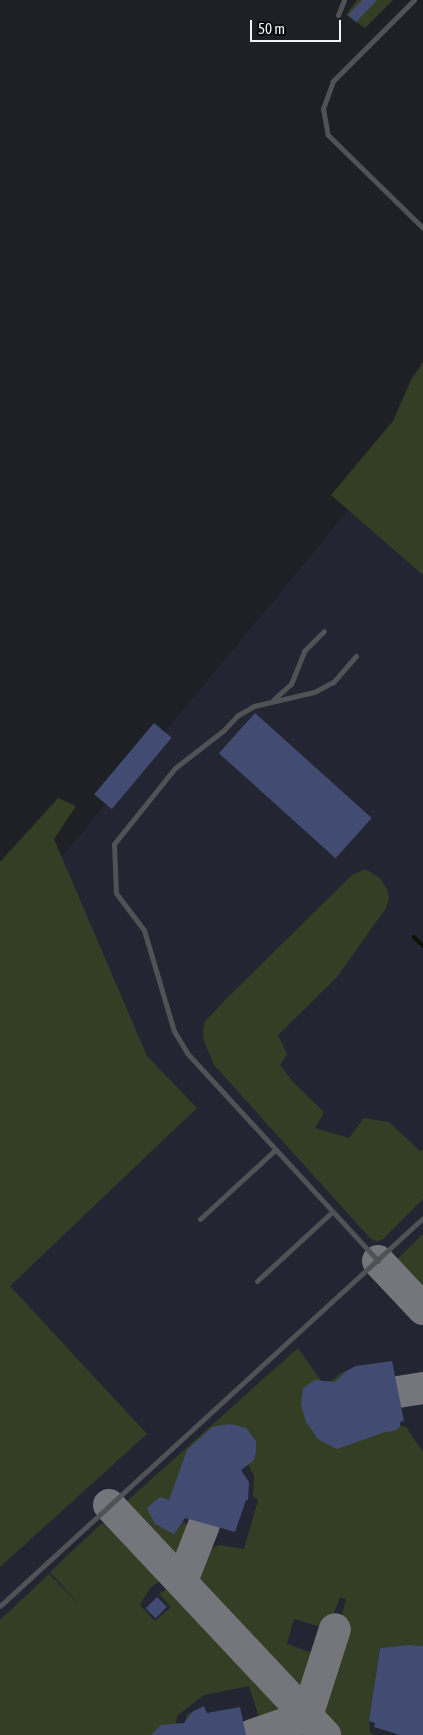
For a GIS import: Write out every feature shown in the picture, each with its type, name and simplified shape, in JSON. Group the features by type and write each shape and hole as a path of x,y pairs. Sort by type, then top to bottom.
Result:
{"lane":[{"path":"338,15 344,0"},
{"path":"414,0 334,81 322,108 328,135 423,228"},
{"path":"270,702 291,684 304,650 324,631"},
{"path":"356,656 333,682 314,692 254,706 237,716 224,730 175,768 114,844 116,893 144,930 174,1031 187,1053 378,1261"},
{"path":"200,1219 275,1150"},
{"path":"258,1281 332,1212"},
{"path":"0,1606 423,1218"}],"shaded area":[{"path":"423,420 423,1735 0,1735 0,911 63,855"}],"green space":[{"path":"357,0 393,0 365,28 346,15"},
{"path":"423,362 423,575 331,495 393,421 411,380"},
{"path":"58,798 76,806 54,839 147,1056 197,1108 10,1286 147,1434 0,1567 0,862"},
{"path":"365,869 381,879 387,889 389,899 386,908 337,977 278,1035 287,1054 280,1065 293,1082 324,1112 315,1128 349,1138 364,1118 389,1122 420,1151 423,1149 423,1199 383,1239 377,1242 369,1237 214,1065 203,1039 204,1023 224,1001 352,875"},
{"path":"423,1234 423,1297 393,1263"},
{"path":"298,1348 325,1386 341,1373 380,1365 395,1423 406,1427 423,1452 423,1646 408,1645 380,1648 369,1721 370,1732 375,1735 332,1735 327,1729 325,1722 322,1699 346,1599 340,1597 328,1629 294,1619 287,1644 318,1655 319,1659 309,1690 290,1691 202,1596 197,1578 199,1565 207,1551 219,1545 244,1549 258,1500 253,1496 254,1476 247,1462 159,1513 189,1525 189,1539 184,1554 165,1555 127,1514 127,1501"},
{"path":"101,1524 115,1524 162,1579 150,1588 140,1605 155,1621 171,1607 159,1594 167,1588 173,1589 276,1700 279,1705 270,1722 261,1724 249,1686 204,1695 177,1716 175,1730 184,1730 187,1715 202,1707 206,1716 240,1735 0,1735 0,1620 49,1574 79,1604 50,1572"}],"building":[{"path":"362,0 377,0 356,22 348,15"},
{"path":"255,713 372,818 336,858 219,753"},
{"path":"154,723 172,738 112,809 94,794"},
{"path":"392,1361 404,1421 400,1422 400,1427 394,1431 385,1432 337,1449 318,1439 306,1422 301,1405 303,1388 315,1380 335,1382 346,1371 356,1366"},
{"path":"230,1424 246,1428 256,1441 256,1453 253,1461 241,1470 249,1482 248,1500 246,1500 235,1532 185,1518 174,1534 155,1524 147,1508 160,1497 169,1500 187,1450 212,1427"},
{"path":"157,1597 167,1607 156,1618 146,1608"},
{"path":"408,1645 423,1646 423,1735 400,1735 374,1727 375,1723 369,1721 380,1648"},
{"path":"204,1706 207,1713 240,1707 246,1735 151,1735 161,1725 184,1723 192,1712"}],"waterway":[{"path":"414,937 423,946"}],"taxiway":[{"path":"378,1261 423,1309"},
{"path":"398,1392 423,1388"},
{"path":"109,1505 325,1735"},
{"path":"182,1581 204,1525"},
{"path":"252,1735 307,1716 335,1629"}]}
